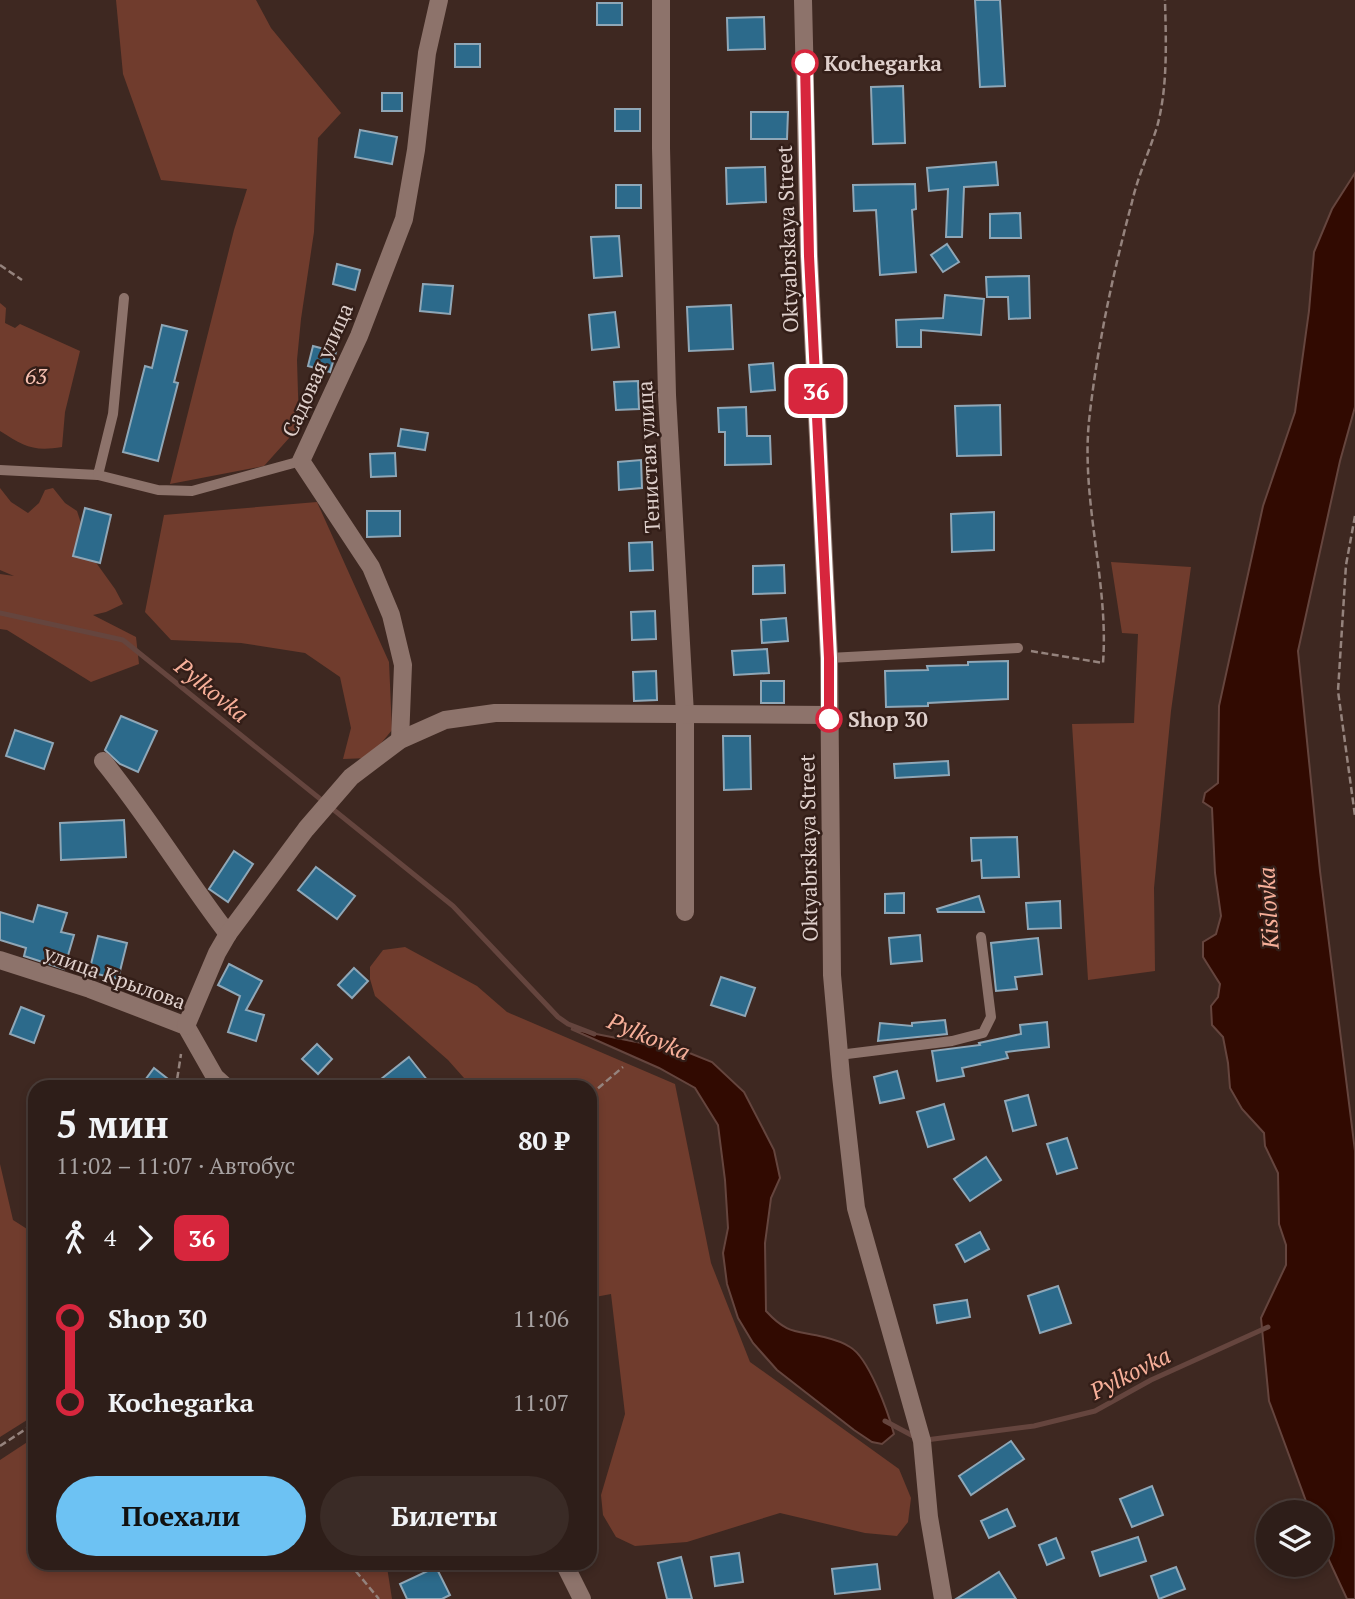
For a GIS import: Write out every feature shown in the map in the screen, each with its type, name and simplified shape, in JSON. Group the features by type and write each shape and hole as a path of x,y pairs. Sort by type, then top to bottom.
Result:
{"street":[{"name":"Садовая улица","path":"400,740 403,665 391,615 371,568 301,461 359,336 404,219 416,150 427,53 439,0"},
{"name":"Тенистая улица","path":"661,0 661,148 667,395 685,715 685,912"},
{"name":"Oktyabrskaya Street","path":"803,0 809,256 829,658 832,975 839,1055 856,1208 922,1441 929,1517 943,1599"},
{"path":"186,1026 217,953 228,934 306,829 351,777 400,740 445,720 495,713 829,715"},
{"path":"103,761 135,799 169,853 228,934"},
{"name":"улица Крылова","path":"0,960 90,989 186,1026 218,1080"},
{"path":"568,1570 582,1599"}],"lane":[{"path":"98,475 113,414 124,298"},
{"path":"0,470 98,475 158,489 192,491 301,461"},
{"path":"829,658 1018,648"},
{"path":"839,1055 953,1041 983,1033 991,1017 981,937"}],"path":[{"path":"1018,648 1103,663 1106,631 1092,516 1089,422 1120,250 1132,199 1157,124 1167,45 1165,0"},
{"path":"0,265 22,280"},
{"path":"1355,516 1346,565 1338,691 1355,816"},
{"path":"177,1080 181,1053"},
{"path":"597,1089 623,1067"},
{"path":"0,1446 28,1428"},
{"path":"355,1570 379,1599"}],"green space":[{"path":"116,0 256,0 271,28 341,113 318,138 314,232 297,360 299,427 264,466 170,484 234,230 247,189 161,180 123,74"},
{"name":"63","path":"0,303 6,308 5,323 15,328 20,324 80,351 65,412 62,447 43,449 29,446 0,431"},
{"path":"0,488 11,502 28,513 39,503 45,490 53,488 65,503 77,511 92,557 123,604 93,615 136,637 139,664 91,682 7,630 0,629 0,574 14,576 0,570"},
{"path":"317,502 389,662 392,730 369,758 343,759 351,728 340,677 305,653 241,643 171,640 145,612 164,515"},
{"path":"1111,562 1191,567 1171,711 1154,888 1155,971 1088,980 1072,724 1134,723 1138,634 1122,633"},
{"path":"405,947 477,986 507,1012 675,1084 711,1263 750,1362 899,1469 911,1498 908,1522 897,1536 865,1533 780,1513 687,1542 635,1546 616,1537 603,1515 601,1495 625,1414 611,1294 597,1297 597,1080 466,1080 448,1060 375,996 370,967 383,950"},
{"path":"0,1164 13,1220 28,1230 28,1419 0,1437"},
{"path":"28,1442 28,1570 387,1570 392,1599 0,1599 0,1460"}],"water":[{"name":"Kislovka","path":"1355,173 1355,407 1340,461 1298,651 1320,871 1355,1151 1355,1599 1347,1599 1333,1569 1333,1500 1306,1500 1269,1401 1261,1318 1286,1265 1286,1245 1279,1224 1278,1173 1265,1146 1264,1133 1242,1109 1230,1088 1223,1037 1212,1025 1211,1006 1218,997 1220,984 1203,957 1203,942 1216,934 1221,916 1215,873 1212,808 1203,802 1205,793 1218,783 1219,706 1263,506 1295,412 1314,252 1332,209"},
{"path":"571,1029 687,1052 712,1062 744,1092 774,1150 780,1178 771,1198 765,1243 766,1311 787,1328 837,1341 857,1353 877,1386 894,1434 882,1444 872,1442 854,1430 777,1370 753,1343 738,1318 727,1284 723,1253 728,1228 718,1125 695,1088 659,1068"}],"building":[{"path":"975,0 1000,0 1005,86 980,87"},
{"path":"597,3 622,3 622,25 597,25"},
{"path":"764,17 765,49 728,50 727,18"},
{"path":"455,44 480,44 480,67 455,67"},
{"path":"903,86 905,143 873,144 871,87"},
{"path":"382,93 402,93 402,111 382,111"},
{"path":"615,109 640,109 640,131 615,131"},
{"path":"751,112 788,112 787,139 751,139"},
{"path":"360,130 397,137 392,164 355,157"},
{"path":"996,162 998,185 964,187 962,237 946,237 948,189 929,191 927,168"},
{"path":"765,167 766,202 727,204 726,168"},
{"path":"915,184 916,209 912,210 916,272 880,275 876,210 854,211 853,185"},
{"path":"616,185 641,185 641,208 616,208"},
{"path":"1020,213 1021,238 990,238 990,214"},
{"path":"619,236 622,276 594,278 591,237"},
{"path":"947,244 959,262 943,272 931,255"},
{"path":"337,264 360,270 355,290 333,284"},
{"path":"1029,276 1030,318 1009,319 1008,297 987,297 986,277"},
{"path":"423,284 453,286 450,314 420,311"},
{"path":"945,295 984,299 981,335 921,330 921,347 897,347 896,320 943,318"},
{"path":"731,305 733,349 689,351 687,307"},
{"path":"615,312 619,347 592,350 589,315"},
{"path":"162,325 187,331 174,382 178,383 158,461 123,452 145,366 152,368"},
{"path":"313,346 336,352 330,372 308,366"},
{"path":"773,363 775,390 751,392 749,365"},
{"path":"638,381 639,409 616,410 614,382"},
{"path":"1000,405 1001,455 957,456 955,406"},
{"path":"746,407 747,436 770,436 771,464 725,465 725,432 719,432 718,408"},
{"path":"401,429 428,433 425,450 398,446"},
{"path":"395,453 396,476 371,477 370,454"},
{"path":"641,460 642,488 619,490 618,462"},
{"path":"85,508 111,515 100,563 73,556"},
{"path":"367,511 400,511 400,536 367,537"},
{"path":"994,512 994,550 952,552 951,514"},
{"path":"652,542 653,570 630,571 629,543"},
{"path":"784,565 785,593 753,594 753,566"},
{"path":"655,611 656,639 632,640 631,612"},
{"path":"786,618 788,641 762,643 761,620"},
{"path":"767,649 769,673 734,675 732,651"},
{"path":"1008,661 1008,699 886,707 885,671 928,670 927,666"},
{"path":"656,671 657,700 634,701 633,672"},
{"path":"761,681 784,681 784,703 761,703"},
{"path":"121,716 157,731 138,772 120,764 105,750"},
{"path":"15,730 53,743 44,769 6,756"},
{"path":"723,736 750,736 751,789 724,790"},
{"path":"948,761 949,775 895,778 894,764"},
{"path":"124,820 126,857 61,860 60,823"},
{"path":"1017,837 1019,877 982,878 981,860 972,861 971,838"},
{"path":"234,851 253,864 228,902 209,889"},
{"path":"316,867 355,896 337,919 298,890"},
{"path":"904,893 904,913 885,913 885,894"},
{"path":"979,896 984,912 938,912 937,909"},
{"path":"1060,901 1061,928 1028,929 1026,903"},
{"path":"38,905 67,913 61,932 74,935 64,969 24,956 26,948 0,940 0,912 33,922"},
{"path":"920,935 922,961 891,964 889,938"},
{"path":"98,936 127,943 118,979 89,972"},
{"path":"1038,938 1042,974 1015,977 1017,989 996,991 991,943"},
{"path":"229,964 262,981 246,1010 264,1015 256,1041 228,1032 240,996 218,985"},
{"path":"354,968 368,981 352,998 338,985"},
{"path":"721,977 755,988 745,1016 711,1005"},
{"path":"21,1007 44,1016 34,1043 10,1034"},
{"path":"945,1020 947,1034 878,1041 880,1023 912,1026 912,1023"},
{"path":"1047,1022 1049,1047 1006,1052 1008,1058 962,1068 964,1076 937,1081 932,1051 980,1045 979,1043 1021,1034 1020,1025"},
{"path":"317,1044 332,1059 318,1074 302,1059"},
{"path":"409,1057 427,1080 380,1080"},
{"path":"154,1068 168,1079 167,1080 145,1080"},
{"path":"897,1071 904,1098 880,1103 874,1077"},
{"path":"1028,1095 1036,1125 1013,1131 1005,1101"},
{"path":"944,1104 954,1139 928,1147 917,1112"},
{"path":"1067,1138 1077,1168 1057,1174 1047,1144"},
{"path":"986,1157 1001,1180 970,1201 954,1179"},
{"path":"980,1232 989,1249 965,1262 956,1245"},
{"path":"1058,1286 1071,1323 1040,1333 1028,1296"},
{"path":"967,1300 970,1317 937,1323 934,1305"},
{"path":"1011,1441 1024,1459 971,1495 959,1476"},
{"path":"1152,1486 1163,1515 1132,1527 1120,1499"},
{"path":"1007,1509 1015,1526 989,1538 981,1521"},
{"path":"1138,1537 1146,1561 1100,1576 1092,1552"},
{"path":"1056,1538 1064,1558 1047,1565 1039,1545"},
{"path":"739,1553 743,1582 715,1586 711,1557"},
{"path":"681,1557 692,1599 667,1599 658,1563"},
{"path":"877,1564 880,1589 835,1594 832,1569"},
{"path":"1176,1567 1185,1589 1159,1599 1151,1576"},
{"path":"430,1570 438,1570 450,1595 442,1599 407,1599 400,1584"},
{"path":"999,1572 1016,1599 956,1599"}],"waterway":[{"name":"Pylkovka","path":"0,613 123,640 453,906 558,1017 594,1034"},
{"name":"Pylkovka","path":"926,1440 1034,1426 1095,1411 1151,1380 1268,1327"},
{"name":"Pylkovka","path":"885,1421 917,1438"}],"bus line":[{"name":"36","path":"805,63 809,256 829,658 829,719"}],"place":[{"name":"Kochegarka","path":"805,63"},
{"name":"Shop 30","path":"829,719"}]}
